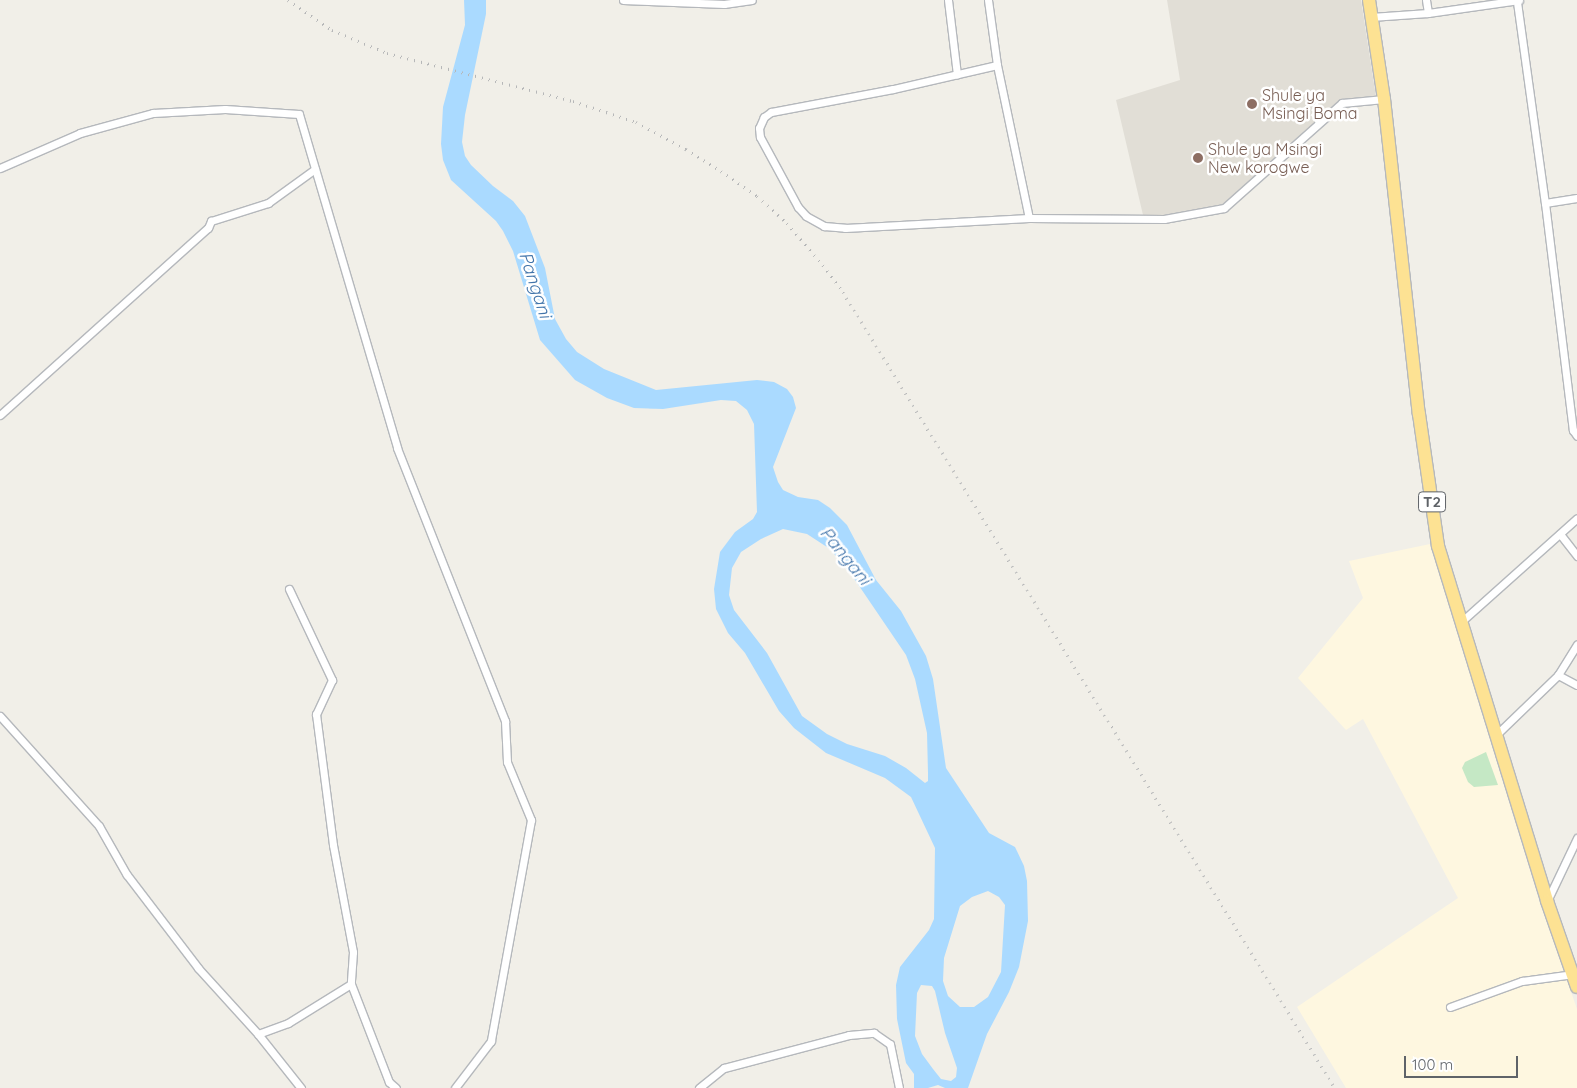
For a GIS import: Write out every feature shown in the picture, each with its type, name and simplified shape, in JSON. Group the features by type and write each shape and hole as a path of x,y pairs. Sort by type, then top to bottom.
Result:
{"highway":[{"name":"T2","path":"1369,0 1384,99 1419,414 1438,546 1548,901 1576,978"}],"street":[{"path":"623,0 724,4 752,0"},
{"path":"948,0 957,74"},
{"path":"988,0 997,65 1029,218"},
{"path":"1426,0 1428,13"},
{"path":"1371,17 1428,13 1518,1 1574,430 1577,436"},
{"path":"997,65 892,89 771,112 764,117 759,128 760,137 798,207 806,216 824,226 845,228 1029,218 1164,218 1224,208 1342,103 1384,99"},
{"path":"0,168 62,139 153,113 225,109 299,114 397,448 505,721 506,762 531,820 491,1041 455,1088"},
{"path":"0,415 208,228 211,220 268,203 315,169"},
{"path":"1545,203 1577,198"},
{"path":"1462,621 1577,518"},
{"path":"1560,534 1577,556"},
{"path":"289,589 332,680 316,714 333,845 353,952 351,984 388,1082 396,1088"},
{"path":"1497,734 1558,675 1577,645"},
{"path":"1558,675 1577,685"},
{"path":"0,716 99,826 127,875 192,960 258,1034 301,1088"},
{"path":"1548,901 1577,838"},
{"path":"1450,1007 1522,981 1576,978"},
{"path":"258,1034 288,1023 351,984"},
{"path":"699,1088 724,1068 849,1035 874,1033 890,1044 899,1088"}],"shaded area":[{"path":"1167,0 1361,0 1376,97 1341,101 1222,205 1164,216 1143,215 1116,100 1180,80"},
{"path":"1430,544 1540,903 1577,1009 1577,1088 1346,1088 1297,1007 1458,898 1363,719 1346,730 1298,678 1363,598 1349,561"}],"green space":[{"path":"1486,752 1498,785 1474,787 1468,782 1462,768 1465,762"}],"water":[{"name":"Pangani","path":"464,0 486,0 486,14 465,115 462,142 465,156 471,165 493,186 513,201 525,216 545,268 555,319 566,339 577,352 604,369 656,390 757,380 774,382 787,389 793,397 796,408 773,467 778,482 783,490 798,497 818,500 830,508 847,525 876,580 901,611 926,656 933,679 946,768 989,833 1015,847 1024,866 1027,881 1028,921 1019,967 1009,992 987,1034 968,1088 945,1088 938,1085 928,1088 914,1088 914,1074 906,1063 897,1019 896,985 900,967 929,930 934,919 935,848 911,797 885,778 826,753 794,728 779,711 745,653 728,633 716,609 714,589 720,552 735,532 753,519 757,512 754,424 747,410 736,401 721,400 663,409 634,408 607,398 575,380 540,340 513,251 503,231 496,221 451,180 443,160 441,144 443,107 465,25","holes":["783,529 807,534 830,549 851,574 906,655 915,679 927,733 928,781 925,783 906,768 885,756 847,744 827,734 802,716 767,653 734,610 729,595 732,568 741,552 761,539","988,891 999,897 1005,905 1001,972 988,997 974,1007 960,1007 948,996 943,981 944,958 960,906 972,897","921,985 932,986 935,991 945,1033 957,1068 956,1077 951,1081 941,1079 922,1054 915,1036 917,993"]}],"railway":[{"path":"288,0 332,30 387,53 573,101 636,122 686,149 721,171 757,196 787,223 843,292 1335,1088"}],"place":[{"name":"Shule ya Msingi Boma","path":"1252,104"},
{"name":"Shule ya Msingi New korogwe","path":"1198,158"}]}
